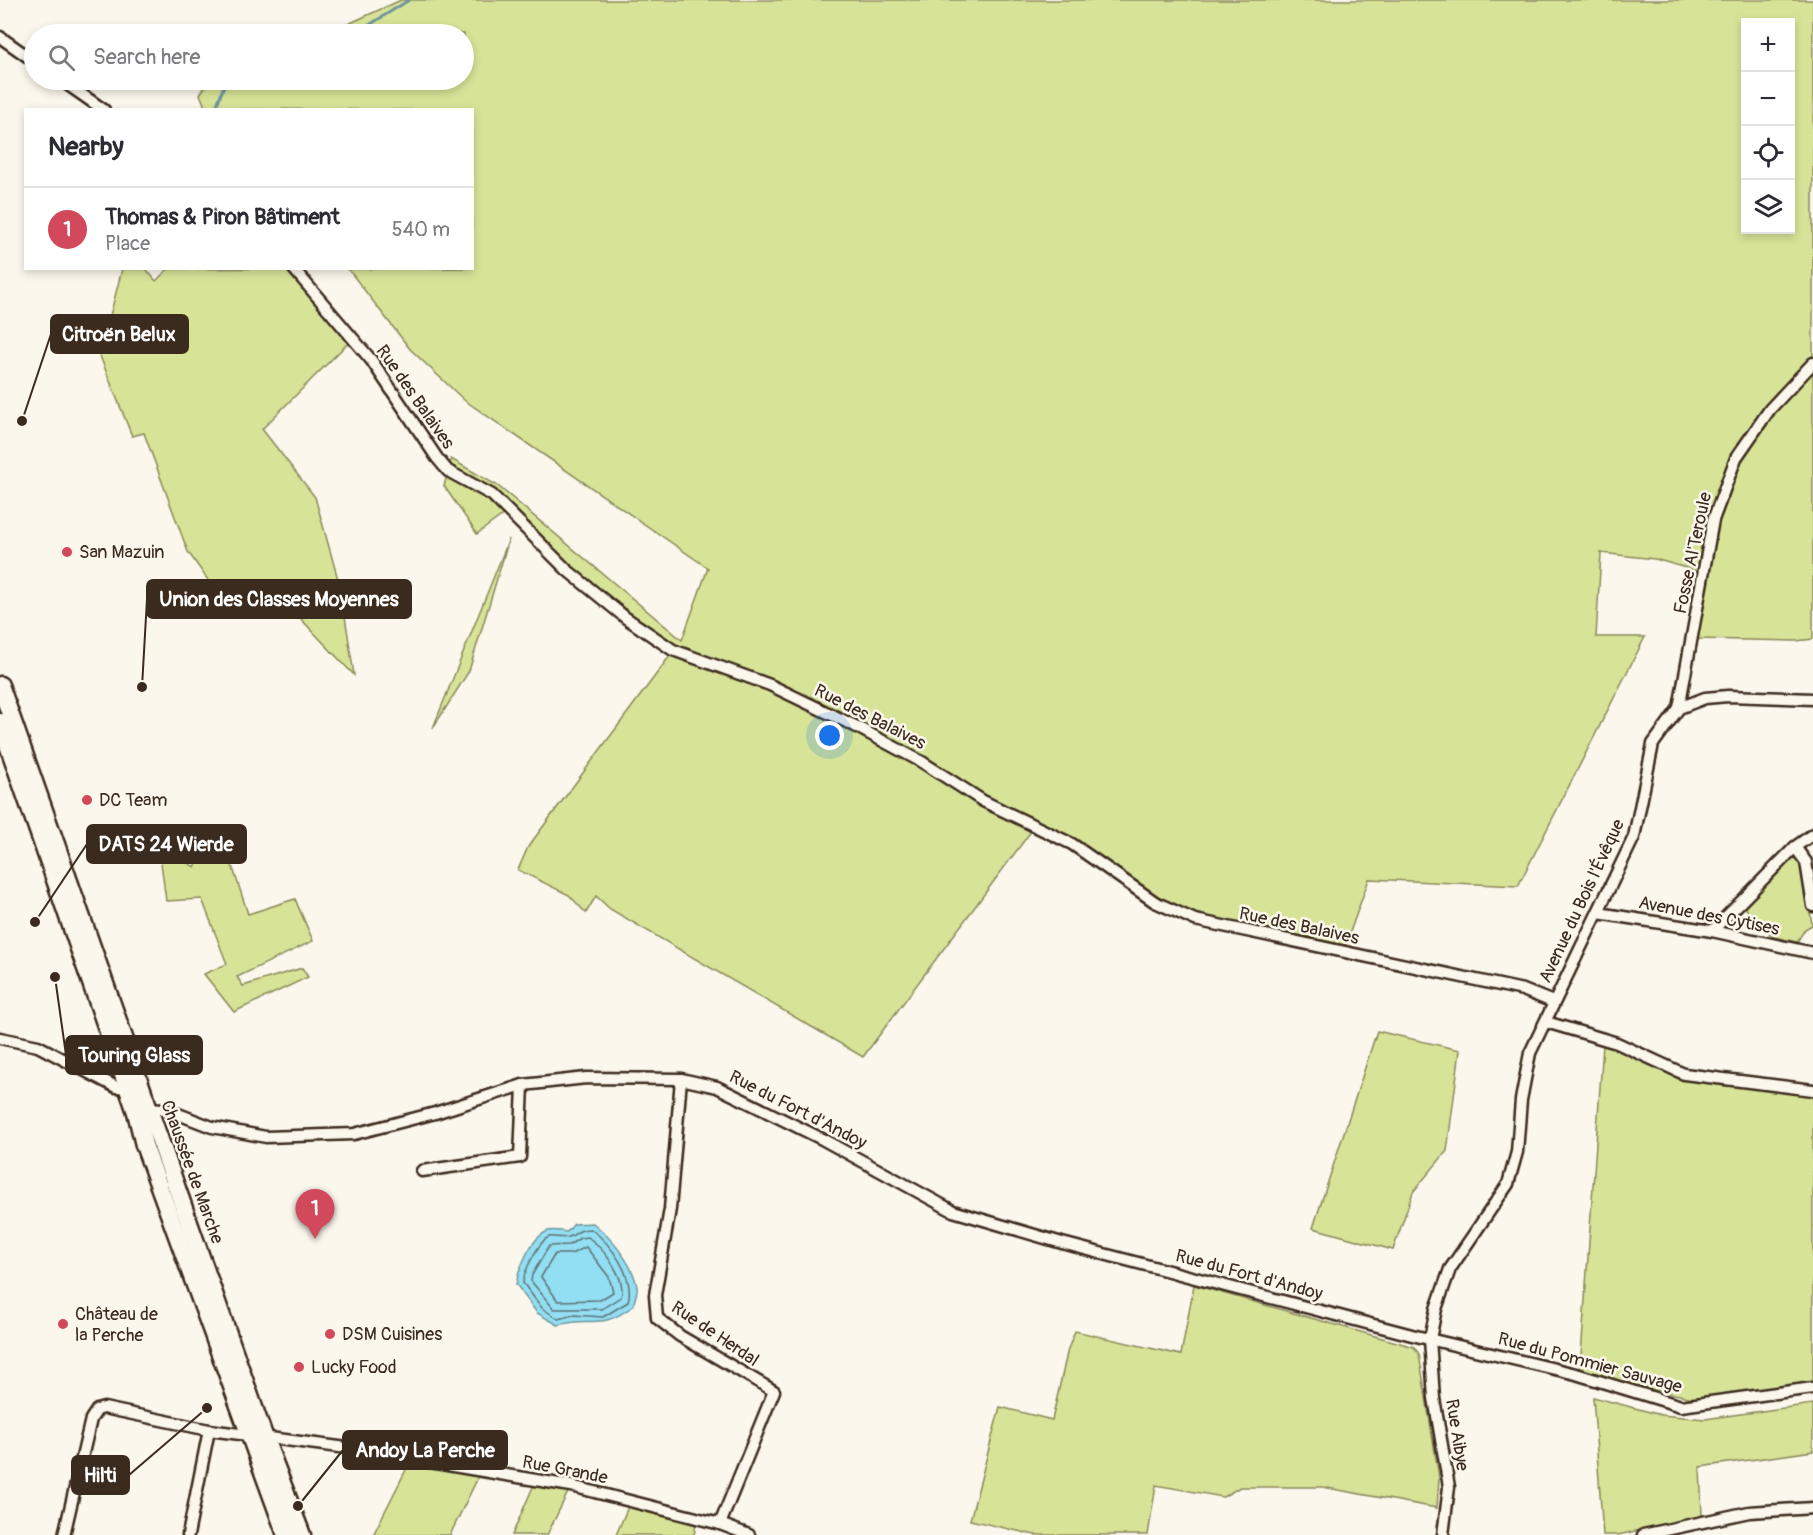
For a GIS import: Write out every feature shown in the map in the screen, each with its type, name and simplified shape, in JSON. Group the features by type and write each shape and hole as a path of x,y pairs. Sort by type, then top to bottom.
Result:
{"main road":[{"name":"Chaussée de Marche","path":"0,685 134,1087"},
{"name":"Chaussée de Marche","path":"0,722 142,1109 144,1145 257,1435 302,1535"},
{"name":"Chaussée de Marche","path":"257,1435 286,1535"}],"street":[{"path":"0,37 24,54"},
{"path":"75,90 101,108"},
{"name":"Rue des Balaives","path":"295,270 372,361 448,471 492,495 567,570 626,618 673,650 770,685 855,726 922,762 982,801 1072,844 1174,912 1195,920 1523,990 1553,1002"},
{"name":"Fosse Al'Teroule","path":"1679,708 1713,520 1732,468 1759,423 1813,363"},
{"path":"1679,708 1705,698 1728,696 1813,699"},
{"name":"Avenue du Bois l'Évêque","path":"1546,1022 1553,1002 1634,837 1653,744 1679,708"},
{"path":"1712,931 1795,847 1813,834"},
{"path":"1795,847 1806,862 1813,906"},
{"name":"Avenue des Cytises","path":"1598,913 1712,931 1813,953"},
{"path":"1546,1022 1617,1043 1684,1074 1813,1089"},
{"name":"Rue Aibye","path":"1443,1535 1449,1486 1434,1398 1430,1339 1450,1269 1508,1184 1517,1152 1521,1100 1530,1053 1546,1022"},
{"path":"0,1038 38,1046 116,1087 134,1087"},
{"name":"Rue du Fort d'Andoy","path":"142,1109 165,1109 212,1127 266,1137 352,1134 435,1113 523,1085 586,1078 681,1079 717,1087 822,1139 953,1210 981,1221 1430,1339"},
{"name":"Rue de Herdal","path":"681,1079 670,1209 655,1295 657,1318 690,1342 774,1391 720,1524"},
{"path":"422,1171 520,1157 523,1085"},
{"name":"Rue du Pommier Sauvage","path":"1430,1339 1576,1374 1681,1406 1813,1388"},
{"name":"Rue Grande","path":"64,1535 88,1428 97,1410 113,1408 209,1430 257,1435 571,1486 720,1524 749,1535"},
{"path":"188,1535 209,1430"},
{"path":"1643,1535 1749,1512 1813,1508"}],"green space":[{"path":"401,0 1813,0 1813,639 1796,641 1694,639 1717,521 1741,455 1760,416 1737,447 1722,481 1700,572 1655,559 1601,553 1596,637 1645,637 1518,886 1369,879 1345,946 1195,916 1175,909 866,729 673,650 626,618 508,511 477,534 444,486 451,459 498,486 682,640 708,568 464,400 410,349 349,270 474,270 474,108 206,108 200,94 203,90 474,90 474,24 348,24"},
{"path":"122,270 147,270 156,281 167,270 295,270 353,338 262,429 315,497 341,590 354,675 282,599 251,596 215,604 213,587 188,552 144,433 132,436 90,331 109,320"},
{"path":"509,539 469,671 433,728"},
{"path":"672,653 768,688 853,728 1032,830 863,1057 610,909 596,896 586,913 569,895 518,870 528,847"},
{"path":"159,847 195,867 202,853 232,865 248,914 295,899 313,941 237,977 243,986 302,968 308,977 234,1012 204,974 227,964 202,899 166,901"},
{"path":"1795,851 1803,862 1812,925 1805,929 1797,942 1770,936 1768,925 1752,917 1744,906"},
{"path":"1377,1031 1460,1050 1447,1151 1413,1192 1393,1250 1313,1228"},
{"path":"1603,1045 1630,1053 1679,1076 1813,1093 1813,1384 1703,1400 1592,1377 1580,1370"},
{"path":"1194,1285 1414,1347 1419,1354 1439,1478 1437,1508 1322,1487 1240,1487 1223,1497 1156,1485 1148,1535 1035,1535 970,1520 1000,1407 1052,1420 1068,1349 1075,1331 1181,1355"},
{"path":"1593,1397 1661,1415 1705,1419 1813,1404 1813,1451 1700,1467 1702,1516 1618,1535 1603,1535"},
{"path":"411,1460 481,1471 450,1535 373,1535"},
{"path":"536,1480 571,1486 547,1535 512,1535"},
{"path":"631,1500 697,1518 694,1535 616,1535"}],"water":[{"path":"593,1223 614,1244 631,1269 637,1289 633,1306 612,1319 558,1325 537,1313 516,1284 520,1270 531,1246 542,1234 548,1231 567,1232 574,1224"}],"waterway":[{"path":"371,24 409,0"},
{"path":"216,108 222,90"}],"place":[{"name":"Citroën Belux","path":"22,421"},
{"name":"San Mazuin","path":"67,552"},
{"name":"Union des Classes Moyennes","path":"142,687"},
{"name":"DC Team","path":"87,800"},
{"name":"DATS 24 Wierde","path":"35,922"},
{"name":"Touring Glass","path":"55,977"},
{"name":"Thomas & Piron Bâtiment","path":"315,1239"},
{"name":"Château de la Perche","path":"63,1324"},
{"name":"DSM Cuisines","path":"330,1334"},
{"name":"Lucky Food","path":"299,1367"},
{"name":"Hilti","path":"207,1408"},
{"name":"Andoy La Perche","path":"298,1506"}]}
